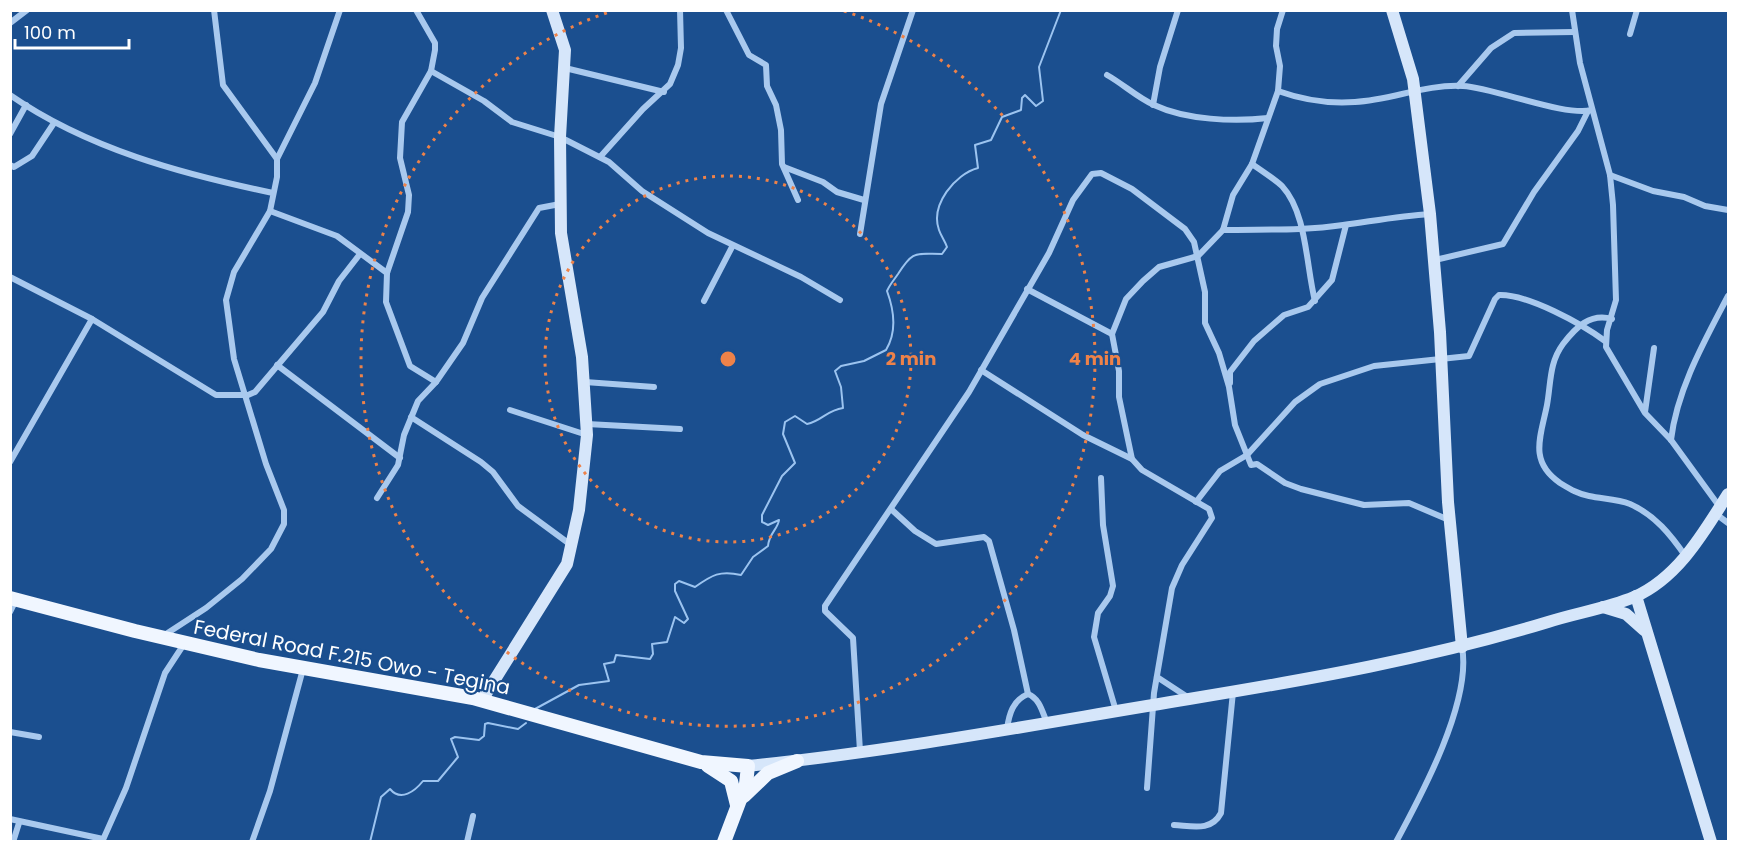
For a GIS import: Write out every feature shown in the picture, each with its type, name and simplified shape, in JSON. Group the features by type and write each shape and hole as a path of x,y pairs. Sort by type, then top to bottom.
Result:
{"main road":[{"name":"Federal Road F.215 Owo - Tegina","path":"12,603 303,669 483,700 700,762 748,766"},
{"path":"738,807 768,773 797,761"},
{"path":"700,762 731,782 738,807"},
{"path":"724,842 738,807 748,766"}],"street":[{"path":"10,23 27,10"},
{"path":"214,10 224,85 277,159"},
{"path":"160,638 206,609 242,579 271,549 284,524 284,510 244,395 234,359 226,300 234,272 270,211 277,159 315,84 340,10"},
{"path":"416,10 435,43 431,71 402,122 400,158 409,195 408,212 387,273 386,302 406,359 416,371 436,382"},
{"path":"483,700 561,577 572,546 587,430 585,382 564,262 560,204 560,136 565,50 552,10"},
{"path":"600,157 643,109 664,92 678,65 682,29 680,10"},
{"path":"726,10 749,55 766,65 766,86 776,105 782,130 784,167 798,200"},
{"path":"860,234 881,104 913,10"},
{"path":"1153,105 1160,68 1178,10"},
{"path":"1132,459 1119,397 1119,370 1112,334 1126,299 1143,280 1159,267 1198,256 1223,230 1233,195 1252,164 1278,91 1280,66 1276,46 1277,29 1283,10"},
{"path":"1392,10 1415,89 1436,260 1450,520 1465,667 1462,687 1427,785 1396,842"},
{"path":"1572,10 1574,32 1590,110 1610,175 1616,300 1605,341"},
{"path":"1630,34 1637,10"},
{"path":"1458,86 1491,48 1514,33 1574,32"},
{"path":"565,68 617,78 664,92"},
{"path":"431,71 484,101 512,122 560,136 600,157 642,191 732,247 801,277 840,300"},
{"path":"1107,75 1153,105 1190,115 1234,121 1268,118"},
{"path":"1278,91 1312,101 1336,103 1357,102 1415,89 1458,86 1489,90 1561,108 1590,110"},
{"path":"10,95 54,123 151,163 273,193"},
{"path":"10,134 26,105"},
{"path":"1436,260 1503,244 1538,185 1578,131 1590,110"},
{"path":"10,165 20,165 32,156 54,123"},
{"path":"1252,164 1273,179 1290,197 1302,227 1315,301"},
{"path":"784,167 823,182 837,192 864,200"},
{"path":"860,751 853,638 825,611 825,606 941,437 1049,253 1073,200 1092,174 1101,173 1132,189 1190,234 1198,256 1205,292 1205,323 1219,353 1229,387 1235,425 1251,465 1257,464 1285,483 1301,489 1364,505 1409,503 1450,520"},
{"path":"1610,175 1653,191 1684,197 1704,206 1728,210"},
{"path":"377,498 395,472 418,401 436,382 463,343 482,298 539,208 560,204"},
{"path":"270,211 337,236 387,273"},
{"path":"1223,230 1257,232 1346,225 1380,218 1430,214"},
{"path":"1229,387 1230,372 1254,341 1284,315 1297,312 1315,301 1332,280 1346,225"},
{"path":"704,302 732,247"},
{"path":"10,276 92,319 216,394 244,395 255,392 323,312 339,281 360,254"},
{"path":"1028,289 1112,334"},
{"path":"1196,501 1220,471 1247,455 1295,402 1320,384 1374,366 1442,361 1471,355 1495,299 1499,295 1520,299 1583,324 1605,341 1645,413 1671,440 1723,503 1728,523"},
{"path":"1671,440 1675,411 1687,380 1728,296"},
{"path":"1612,319 1594,317 1583,324 1570,335 1553,361 1539,440 1539,454 1544,469 1576,493 1623,502 1646,513 1669,533 1686,557"},
{"path":"10,462 92,319"},
{"path":"1645,413 1654,348"},
{"path":"277,365 399,458"},
{"path":"981,370 1083,435 1132,459 1142,470 1209,509 1212,518 1182,565 1172,588 1153,705 1147,788"},
{"path":"585,382 654,387"},
{"path":"510,410 587,430 681,429"},
{"path":"411,417 481,462 493,472 518,506 572,546"},
{"path":"1101,478 1103,525 1113,586 1110,596 1098,613 1094,637 1117,711"},
{"path":"748,766 797,761 1233,693 1324,677 1462,648 1636,596 1669,573 1686,557 1723,503"},
{"path":"891,509 915,531 936,544 984,537 989,541 1014,630 1028,694"},
{"path":"1636,596 1711,842"},
{"path":"1599,607 1626,614 1646,634"},
{"path":"10,819 102,840 126,788 165,673 185,644"},
{"path":"252,842 270,790 303,669"},
{"path":"1157,676 1189,699"},
{"path":"1174,825 1208,826 1216,822 1221,813 1233,693"},
{"path":"1007,729 1012,707 1020,697 1028,694 1035,697 1041,705 1047,723"},
{"path":"10,732 39,738"},
{"path":"467,842 473,816"},
{"path":"13,842 20,823"}],"waterway":[{"path":"535,709 579,685 609,681 604,664 614,662 616,655 650,659 653,654 652,644 667,642 675,617 684,623 688,619 675,591 675,584 679,581 695,587 716,575 727,573 741,575 753,557 768,546 779,520 768,525 762,522 762,515 782,476 795,463 783,434 785,422 795,416 807,424 843,408 841,387 835,371 841,366 864,361 886,350 893,328 893,313 888,289 911,257 920,254 942,254 947,247 939,230 938,211 941,201 953,184 969,171 978,168 975,145 991,140 1002,117 1021,110 1022,98 1025,95 1036,106 1043,101 1039,67 1061,10"},
{"path":"370,842 381,797 390,789 394,793 403,795 408,794 423,781 438,781 458,757 451,739 455,737 479,740 484,736 485,724 488,723 518,729 526,723"}]}
